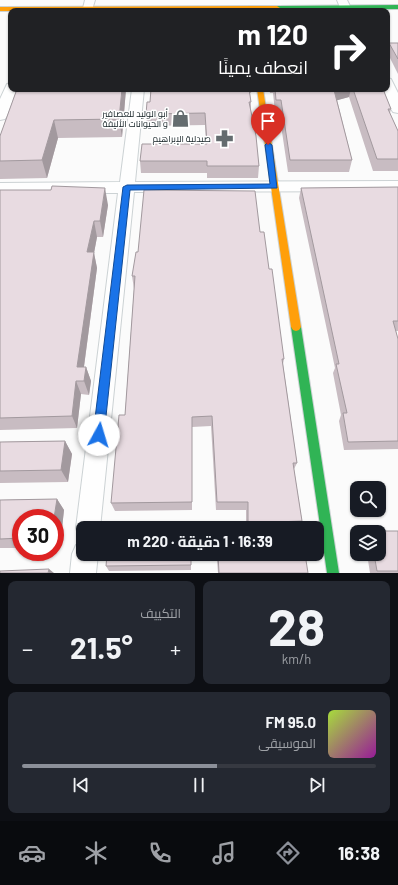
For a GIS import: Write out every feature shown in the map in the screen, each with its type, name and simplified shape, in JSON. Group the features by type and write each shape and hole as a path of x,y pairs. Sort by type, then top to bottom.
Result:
{"street":[{"path":"18,8 89,4 398,7"},
{"path":"390,89 398,109"},
{"path":"0,116 9,92"},
{"path":"89,521 138,92"},
{"path":"260,92 333,573"},
{"path":"0,188 398,186"},
{"path":"83,573 84,561"}],"building":[{"path":"390,43 398,43 398,59 390,45"},
{"path":"16,92 122,92 119,119 54,120 42,160 0,161 0,136"},
{"path":"151,92 249,92 251,102 249,102 256,136 259,166 207,166 207,161 140,161 142,144 207,144 205,113 146,114 147,102 150,102"},
{"path":"275,92 335,92 352,160 290,160 281,100 276,100"},
{"path":"354,92 384,92 391,109 388,109 398,131 398,159 377,159"},
{"path":"52,186 105,188 100,221 94,221 87,252 94,252 77,367 86,367 84,381 76,381 72,416 0,418 0,190 51,190"},
{"path":"398,187 398,321 393,321 398,339 398,441 348,442 343,413 347,413 336,364 339,364 301,188"},
{"path":"144,190 255,191 260,232 264,232 269,269 272,269 284,359 282,359 297,463 293,463 302,521 248,521 248,502 217,502 212,416 192,417 192,502 111,503 119,415 125,415 135,276 132,276 136,252 138,252"},
{"path":"65,441 61,470 0,471 0,442"},
{"path":"57,499 55,509 12,509 12,538 0,539 0,500"},
{"path":"386,531 398,531 398,571 377,571 375,561 386,561"},
{"path":"106,561 191,561 191,565 106,566"},
{"path":"218,561 306,561 308,573 219,573"},
{"path":"49,569 48,573 0,573 0,571"}],"traffic: fast":[{"path":"277,8 398,7"},
{"path":"296,327 333,573"}],"traffic: slow":[{"path":"0,9 8,9"},
{"path":"260,92 296,327"}],"place":[{"name":"أبو الوليد للعصافير و الحيوانات الأليفة","path":"181,118"},
{"name":"صيدلية الإبراهيم","path":"224,138"}],"route":[{"path":"99,435 127,187 274,186 268,145"}]}
